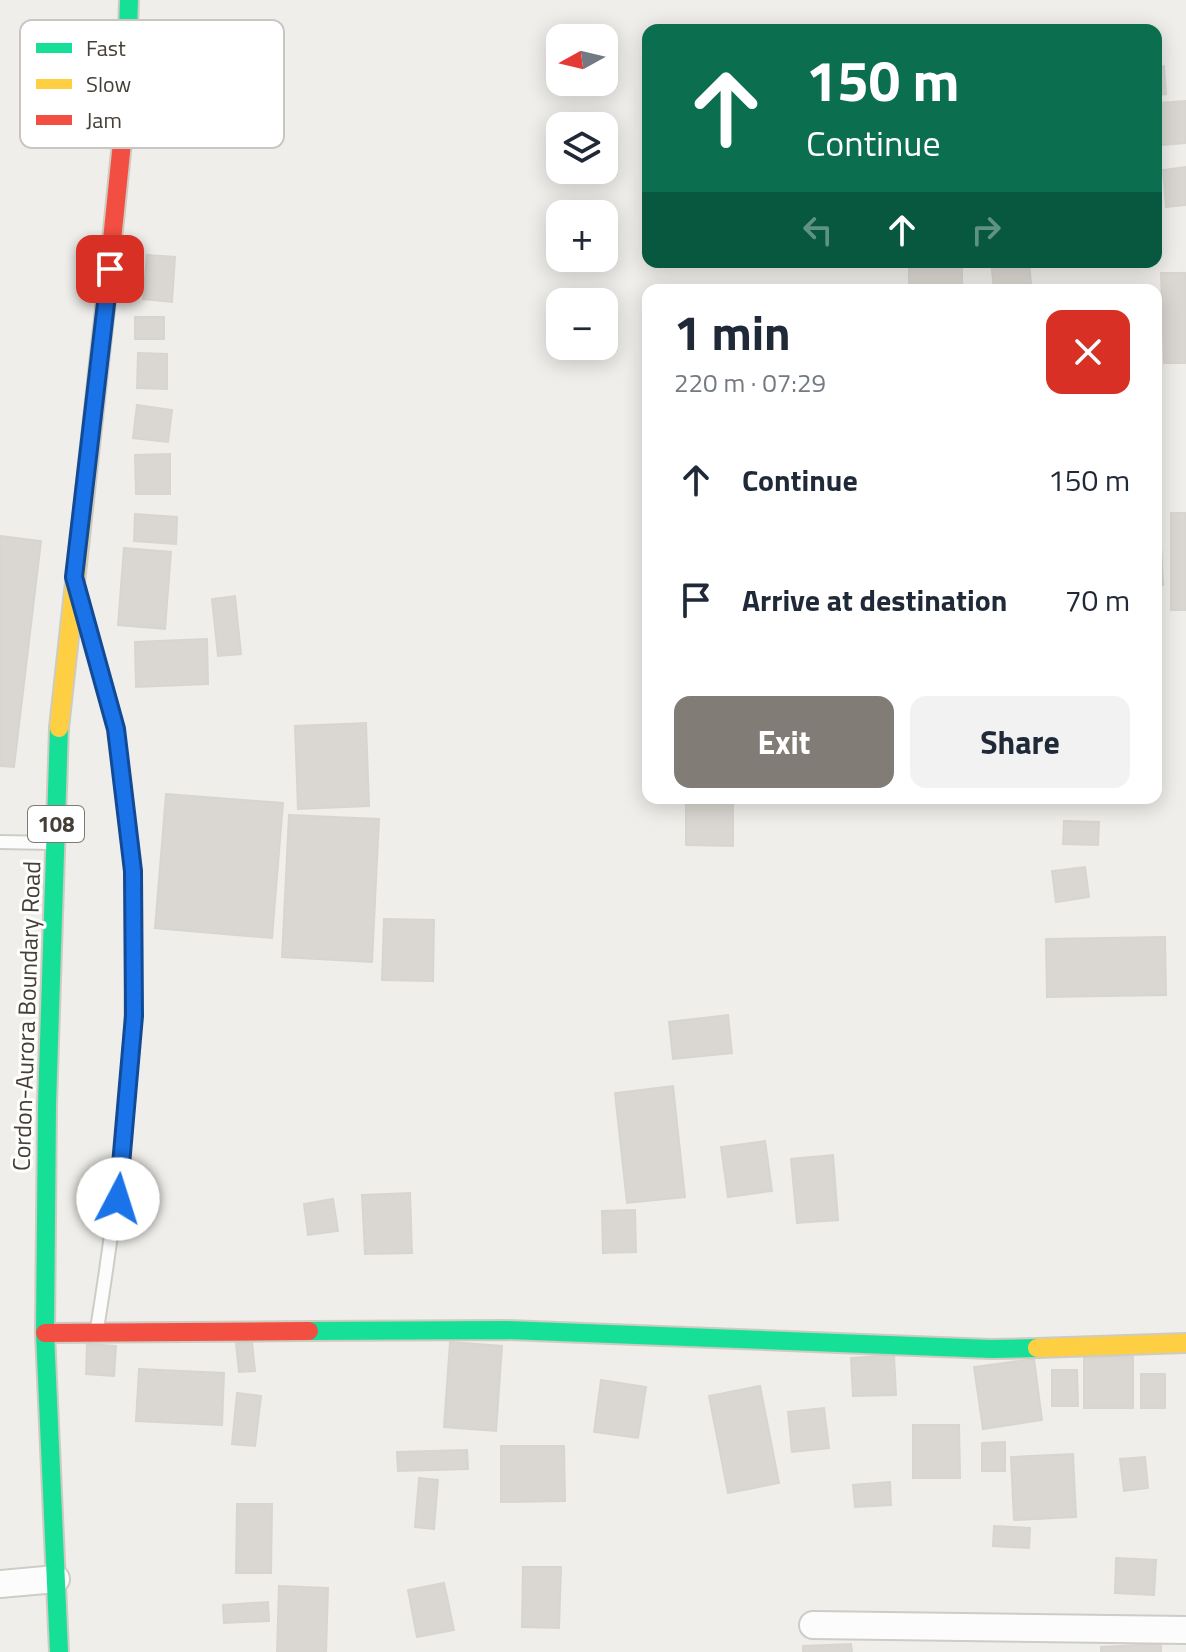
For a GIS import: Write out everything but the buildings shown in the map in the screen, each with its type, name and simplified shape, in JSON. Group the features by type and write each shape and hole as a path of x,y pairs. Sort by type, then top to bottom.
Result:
{"main road":[{"name":"Cordon-Aurora Boundary Road","path":"128,20 129,0"},
{"name":"Cordon-Aurora Boundary Road","path":"59,1652 45,1333 47,1105 60,699 124,148"},
{"path":"45,1333 506,1330 991,1349 1186,1343"}],"street":[{"path":"0,1584 56,1579"},
{"path":"813,1625 1186,1630"}],"lane":[{"path":"74,577 116,729 133,871 134,1016 118,1199 97,1333"},
{"path":"0,842 55,843"}],"traffic: fast":[{"path":"128,20 129,0"},
{"path":"59,728 47,1105 45,1333 59,1652"},
{"path":"309,1331 506,1330 991,1349 1037,1348"}],"traffic: slow":[{"path":"59,728 105,309"},
{"path":"1037,1348 1186,1343"}],"traffic: jam":[{"path":"105,309 121,148"},
{"path":"45,1333 309,1331"}],"route":[{"path":"110,269 74,577 116,729 133,871 134,1016 118,1199"}]}
